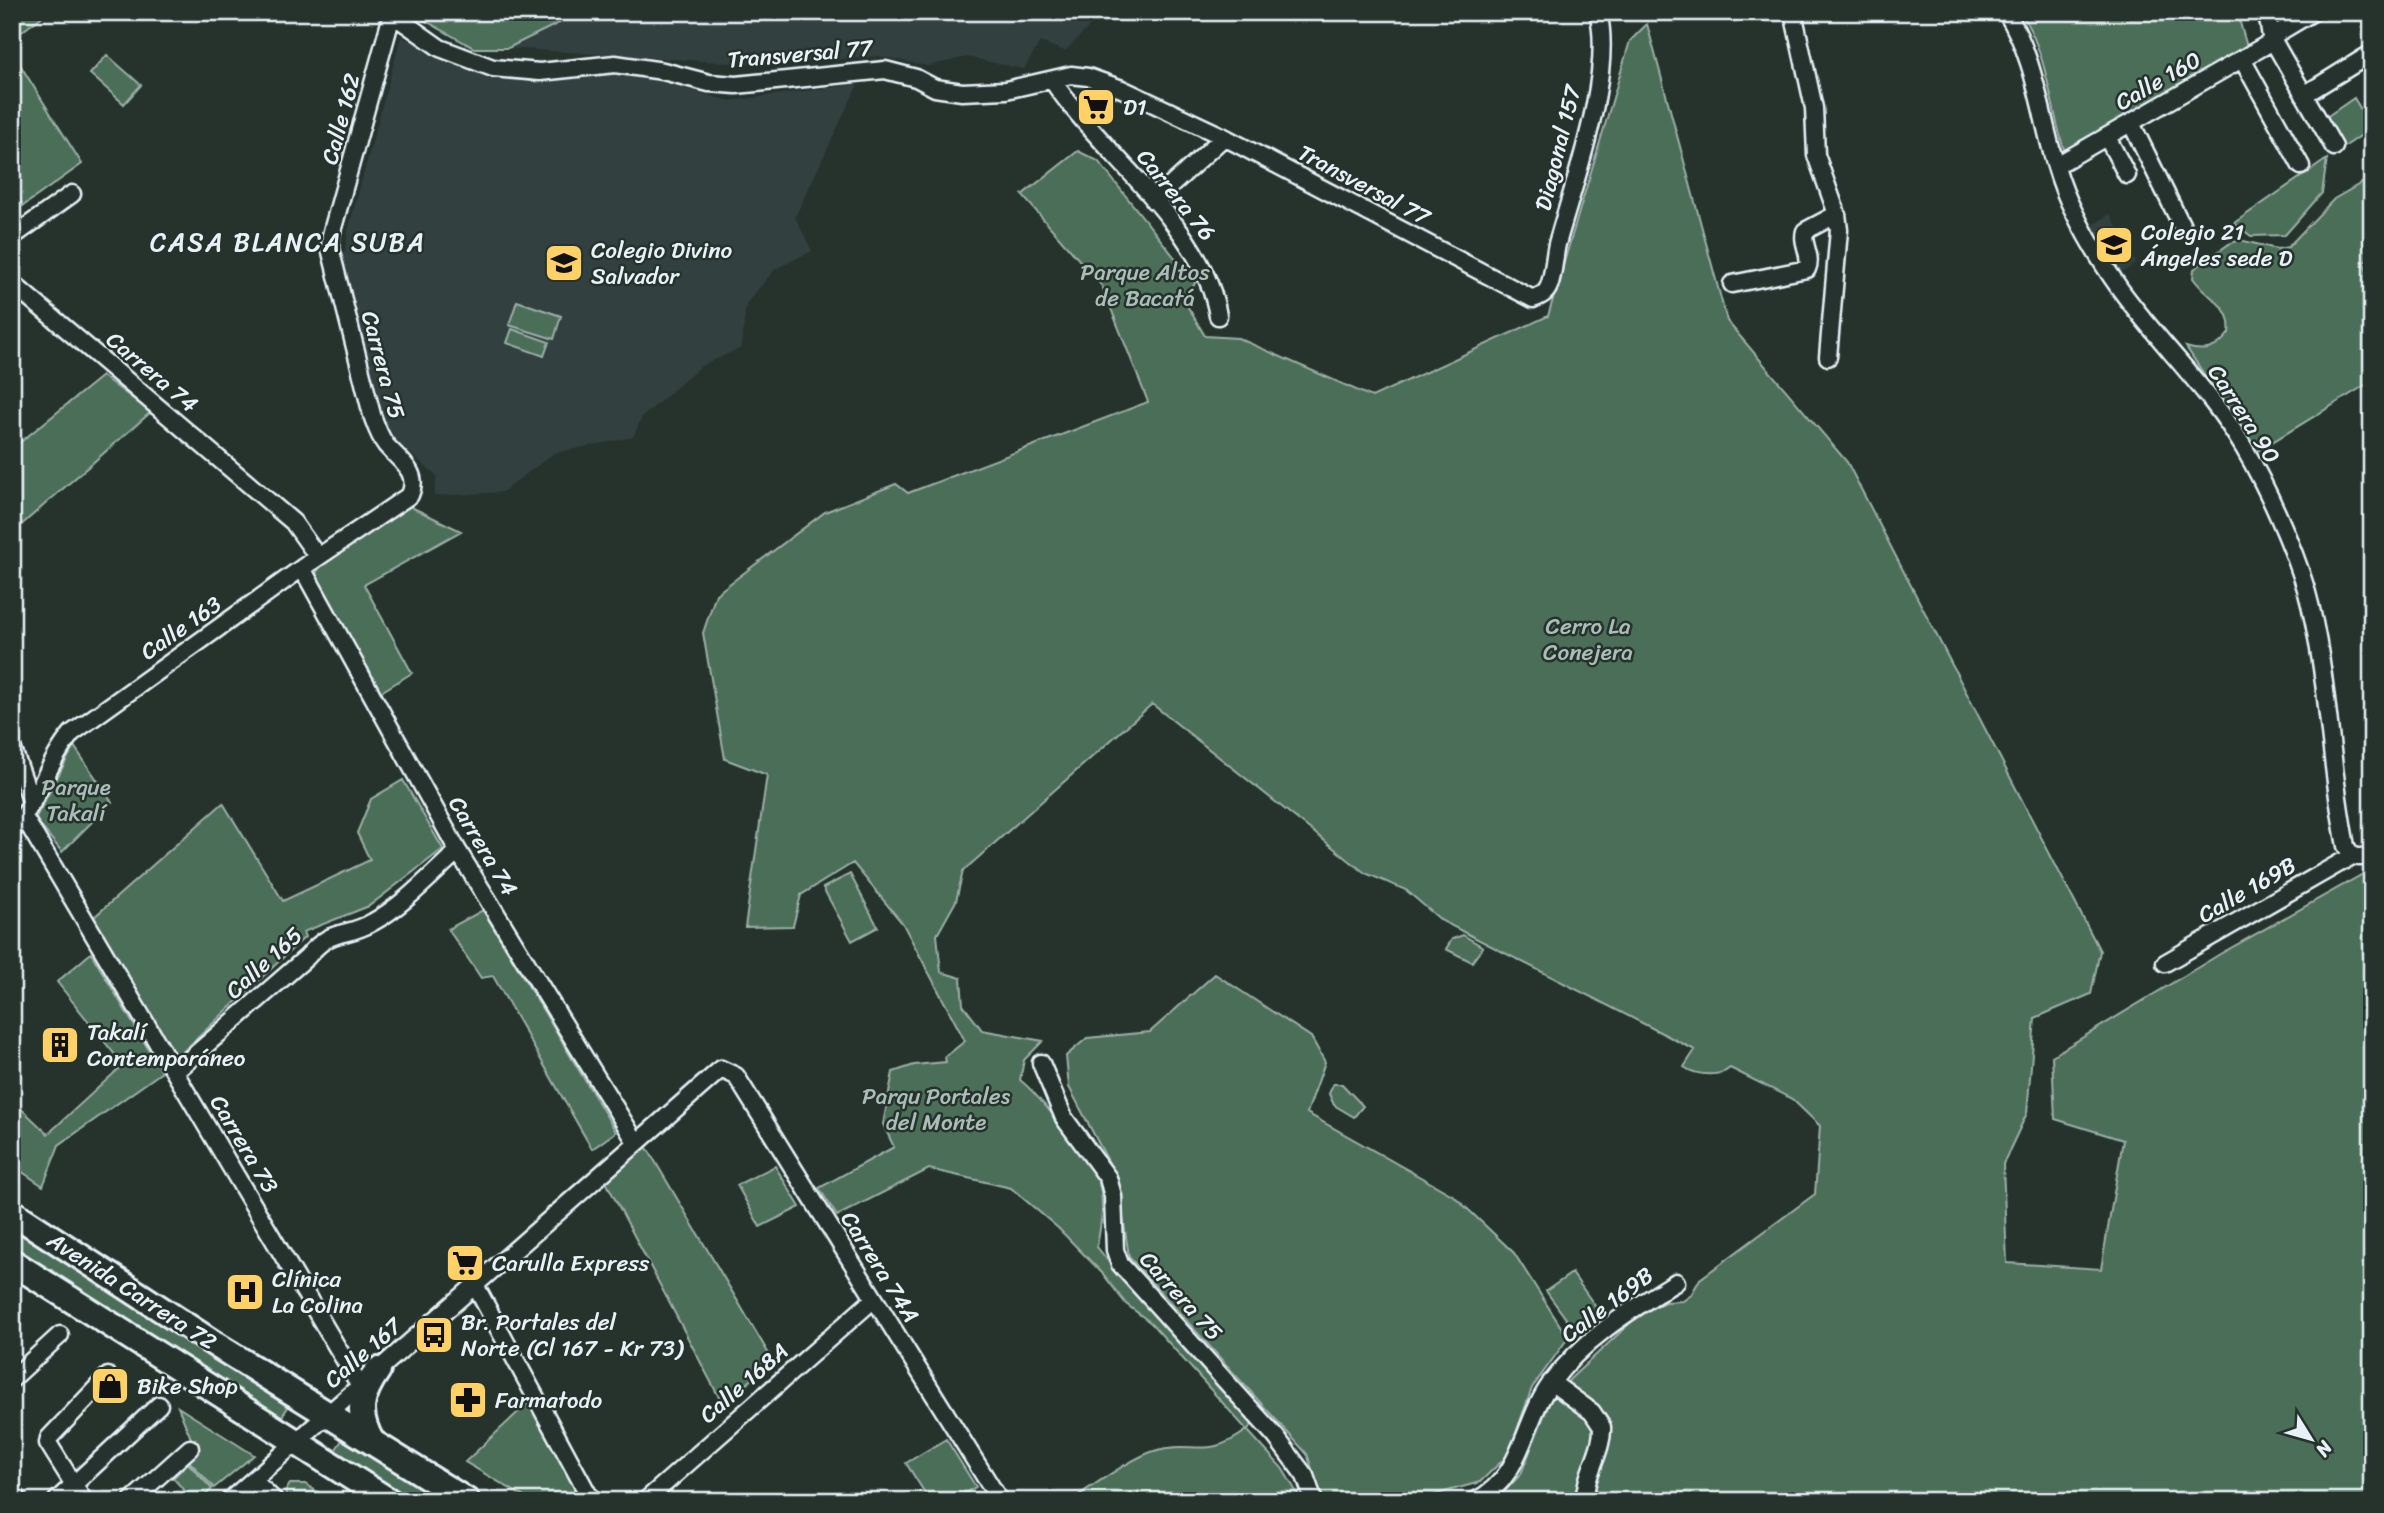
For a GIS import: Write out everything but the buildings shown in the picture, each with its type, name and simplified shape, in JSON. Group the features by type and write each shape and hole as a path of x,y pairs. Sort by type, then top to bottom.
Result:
{"highway":[{"name":"Avenida Carrera 72","path":"12,1212 327,1415 467,1501"},
{"name":"Avenida Carrera 72","path":"12,1262 389,1501"},
{"path":"369,1378 361,1405 362,1423 372,1442"}],"street":[{"name":"Diagonal 157","path":"1545,293 1589,125 1598,79 1602,42 1598,12"},
{"path":"1793,12 1814,107 1816,155 1837,214 1839,230 1828,357"},
{"name":"Carrera 90","path":"2006,12 2029,61 2045,133 2071,208 2121,290 2147,311 2242,445 2291,549 2306,589 2316,634 2342,827 2346,846 2352,856"},
{"name":"Calle 160","path":"2064,161 2242,59 2314,12"},
{"name":"Transversal 77","path":"391,14 440,48 493,68 540,72 615,64 663,71 709,83 736,85 885,70 916,78 935,88 962,92 1006,90 1071,75 1102,80 1224,137 1533,299 1545,293"},
{"name":"Calle 162","path":"331,235 391,14"},
{"path":"2267,14 2272,39 2334,147"},
{"path":"2304,96 2372,53"},
{"path":"2242,59 2301,166"},
{"name":"Carrera 76","path":"1052,80 1076,115 1154,201 1206,270 1218,316"},
{"path":"2131,123 2182,226"},
{"path":"1154,201 1224,137"},
{"path":"2106,137 2127,175"},
{"path":"12,237 72,194"},
{"path":"1732,284 1802,272 1810,262 1803,237 1805,231 1837,214"},
{"name":"Carrera 75","path":"331,235 332,262 372,415 379,436 412,473 414,481 410,495"},
{"name":"Carrera 74","path":"12,283 293,522 318,557"},
{"name":"Calle 163","path":"12,831 28,810 63,744 82,725 302,568 410,495"},
{"name":"Carrera 74","path":"302,568 458,851 636,1142"},
{"path":"15,754 35,768 54,762"},
{"name":"Carrera 73","path":"15,754 28,810 175,1072 369,1378"},
{"name":"Calle 165","path":"175,1072 321,942 337,933 371,924 458,851"},
{"path":"2352,856 2359,858 2372,854"},
{"name":"Calle 169B","path":"2165,963 2352,856"},
{"name":"Carrera 75","path":"1041,1063 1064,1118 1108,1178 1112,1196 1115,1250 1120,1264 1276,1437 1305,1476 1314,1501"},
{"name":"Carrera 74A","path":"715,1072 727,1069 736,1076 1000,1501"},
{"name":"Calle 167","path":"229,1501 715,1072"},
{"name":"Calle 169B","path":"1475,1501 1496,1485 1517,1461 1532,1413 1551,1382 1580,1349 1633,1309 1676,1282"},
{"path":"475,1285 588,1494 595,1501"},
{"name":"Calle 168A","path":"645,1501 874,1298"},
{"path":"456,1302 473,1302 488,1310"},
{"path":"12,1379 60,1335"},
{"path":"84,1501 48,1443 49,1438 108,1376"},
{"path":"1551,1382 1592,1412 1602,1427 1600,1442 1586,1483 1585,1501"},
{"path":"56,1501 159,1405"},
{"path":"131,1501 190,1448"},
{"path":"253,1480 275,1501"},
{"path":"12,1490 19,1501"}],"shaded area":[{"path":"563,12 1104,12 1065,51 1040,42 1024,69 967,57 927,66 879,56 765,65 508,48 561,22"},
{"name":"Colegio Divino Salvador","path":"401,37 461,64 524,81 621,71 730,101 858,84 795,217 812,251 775,269 746,304 741,348 701,366 642,417 633,437 554,453 502,492 434,496 437,476 393,438 370,393 337,256 345,252 348,231"},
{"name":"Colegio 21 Ángeles sede D","path":"2110,214 2136,263 2119,275 2090,227"}],"green space":[{"path":"12,12 48,12 12,39"},
{"path":"410,12 563,12 561,22 508,48 474,48"},
{"path":"2020,12 2237,12 2247,47 2066,156 2043,64 2030,29"},
{"name":"Cerro La Conejera","path":"1647,24 1727,321 1847,462 2100,951 2091,994 2035,1018 2027,1113 2003,1164 2007,1263 2101,1269 2123,1140 2055,1119 2052,1056 2220,954 2372,869 2372,1501 1496,1501 1521,1474 1550,1401 1571,1378 1641,1313 1665,1302 1683,1301 1691,1295 1700,1279 1815,1194 1820,1126 1792,1099 1730,1068 1714,1074 1689,1070 1684,1067 1695,1050 1442,921 1406,890 1365,873 1152,704 963,871 956,901 937,935 941,972 961,978 963,1005 982,1030 1043,1041 1024,1060 1020,1080 1062,1126 1093,1168 1100,1186 1102,1203 1097,1247 1133,1292 1254,1423 1247,1430 1151,1323 1126,1304 1103,1274 1058,1228 1011,1188 929,1169 837,1216 819,1188 894,1147 883,1124 893,1072 914,1065 946,1062 945,1057 965,1041 903,924 853,863 801,895 793,926 745,927 767,775 725,759 703,633 716,594 825,512 896,484 908,493 1148,402 1102,286 1022,195 1078,151 1098,161 1195,283 1185,302 1205,336 1238,338 1372,397 1548,316 1630,41"},
{"path":"12,52 82,164 23,206 12,184"},
{"path":"107,55 141,85 124,104 90,74"},
{"path":"2354,98 2372,128 2341,149 2322,120"},
{"path":"2327,159 2322,193 2285,235 2251,236 2234,223"},
{"path":"2372,177 2372,256 2364,262 2372,290 2372,381 2256,452 2186,347 2199,350 2211,348 2229,333 2227,316 2193,278 2194,269 2229,244 2240,240 2277,249 2288,247 2334,199"},
{"path":"517,301 561,316 554,339 509,325"},
{"path":"512,329 549,342 544,356 507,343"},
{"path":"102,376 151,412 12,533 12,449"},
{"path":"409,506 461,531 364,585 412,673 381,692 317,588 315,575 324,561"},
{"name":"Parque Takalí","path":"74,746 112,802 62,852 35,819"},
{"path":"403,780 443,849 369,906 303,932 305,937 175,1059 93,918 223,803 283,901 370,860 357,833 371,799"},
{"path":"850,874 878,927 852,941 823,888"},
{"path":"483,910 616,1132 592,1149 493,976 481,978 448,929"},
{"path":"1463,935 1483,947 1472,962 1446,949 1452,939"},
{"path":"91,953 162,1072 59,1145 43,1186 12,1165 12,1100 48,1134 123,1065 57,982"},
{"path":"1215,974 1311,1037 1325,1062 1307,1113 1454,1196 1514,1253 1568,1338 1532,1388 1508,1455 1480,1482 1412,1501 1323,1501 1307,1454 1129,1257 1120,1197 1110,1165 1069,1087 1066,1056 1087,1038 1150,1032"},
{"path":"1333,1084 1342,1084 1363,1106 1354,1117 1334,1105 1329,1094"},
{"path":"646,1146 773,1361 723,1405 605,1180"},
{"path":"775,1166 800,1207 760,1227 737,1185"},
{"path":"12,1229 288,1407 281,1418 12,1245"},
{"path":"1572,1273 1600,1313 1575,1331 1546,1291"},
{"path":"530,1401 587,1501 531,1501 465,1462"},
{"path":"178,1407 254,1455 214,1488 189,1461 195,1448"},
{"path":"1247,1430 1282,1468 1302,1501 1069,1501 1123,1466 1154,1451 1221,1445"},
{"path":"946,1439 976,1487 950,1501 930,1501 906,1463"},
{"path":"342,1440 441,1501 414,1501 334,1452"},
{"path":"188,1463 212,1489 200,1501 194,1501 173,1478"},
{"path":"290,1484 305,1484 332,1501 289,1501 285,1492"}],"place":[{"name":"D1","path":"1096,107"},
{"name":"Colegio 21 Ángeles sede D","path":"2114,245"},
{"name":"Colegio Divino Salvador","path":"564,263"},
{"name":"Takalí Contemporáneo","path":"60,1045"},
{"name":"Carulla Express","path":"465,1263"},
{"name":"Clínica La Colina","path":"245,1292"},
{"name":"Br. Portales del Norte (Cl 167 - Kr 73)","path":"434,1335"},
{"name":"Bike Shop","path":"110,1386"},
{"name":"Farmatodo","path":"468,1400"}],"district":[{"name":"CASA BLANCA SUBA","path":"288,242"}],"park label":[{"name":"Parque Altos de Bacatá","path":"1145,285"},
{"name":"Parqu Portales del Monte","path":"936,1109"}]}
